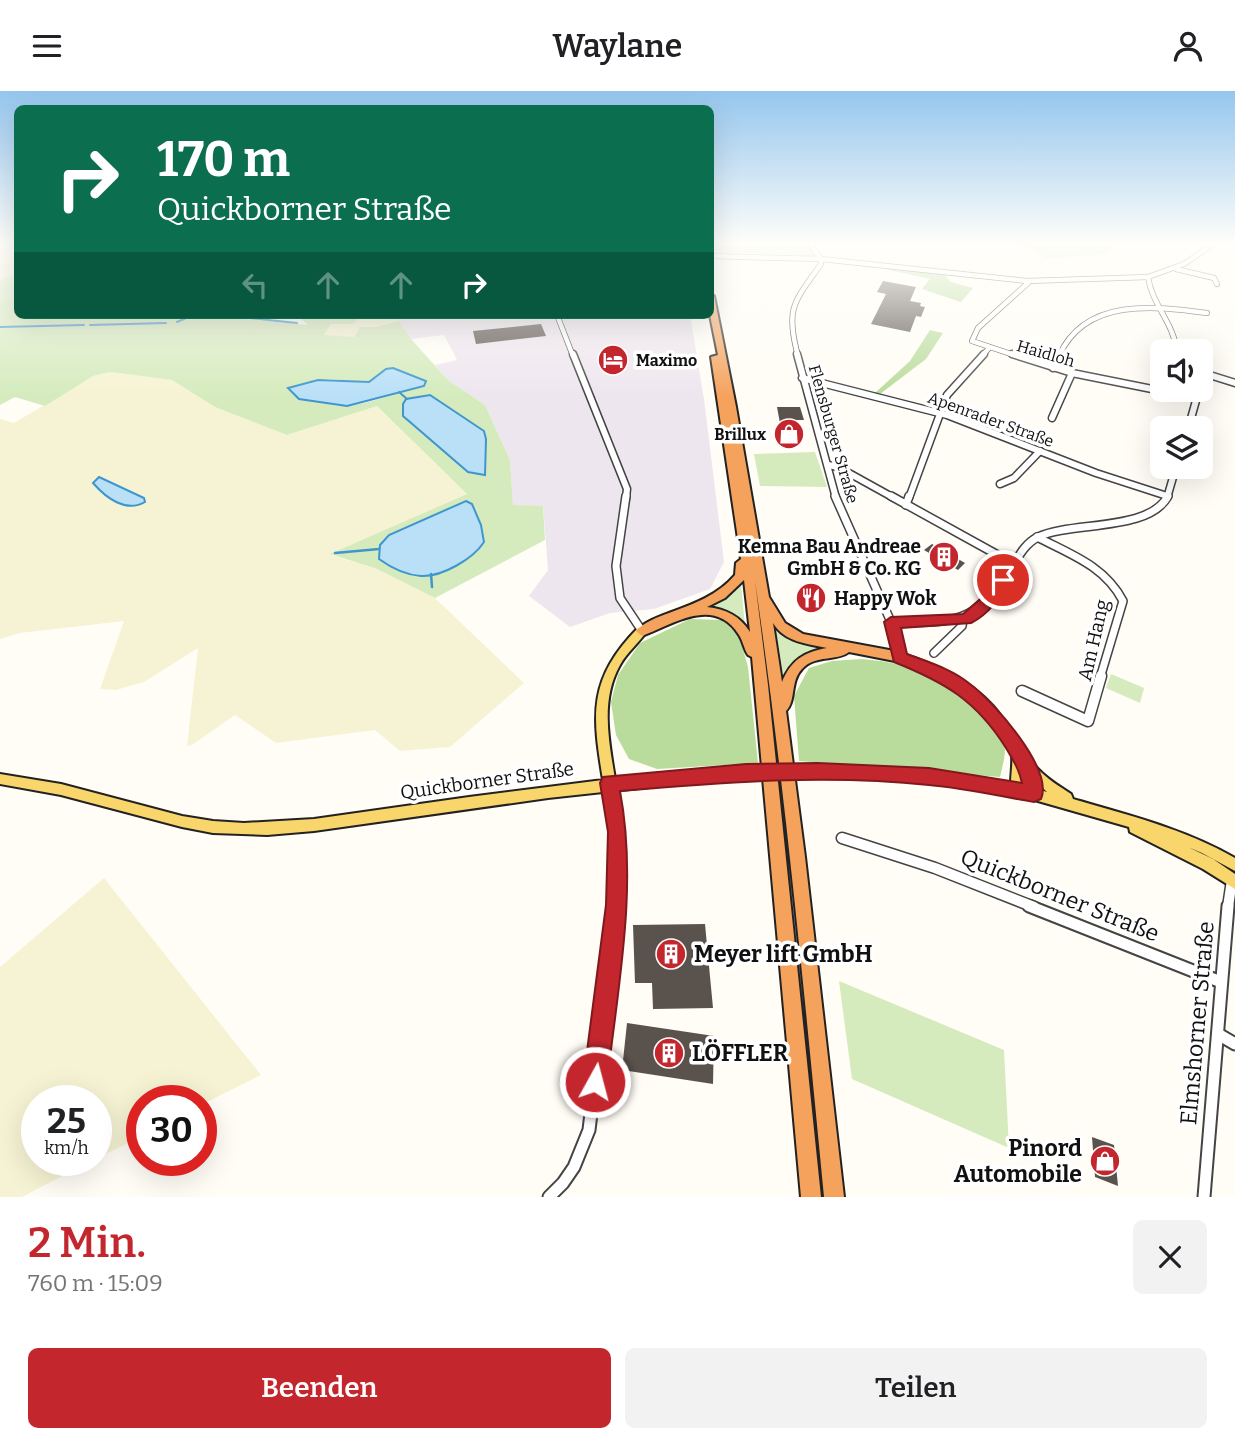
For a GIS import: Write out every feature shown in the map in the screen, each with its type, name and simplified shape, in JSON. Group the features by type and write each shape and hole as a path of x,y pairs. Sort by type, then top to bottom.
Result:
{"highway":[{"path":"714,315 737,427 783,738 834,1197"},
{"path":"708,319 744,535 762,685 811,1197"},
{"path":"642,631 724,593 737,582 741,576 744,535"},
{"path":"763,594 781,626 800,638 900,657"},
{"path":"676,614 701,611 732,618 747,632 762,685"},
{"path":"783,738 785,686 794,667 811,657 830,652 860,650"}],"main road":[{"path":"610,783 601,717 604,686 618,658 642,631"},
{"path":"900,657 934,671 964,688 998,721 1028,769 1049,787 1081,806"},
{"path":"1017,753 1017,789"},
{"path":"1028,769 1034,793"},
{"name":"Quickborner Straße","path":"0,779 40,786 184,823 246,829 299,825 610,783 746,772 818,771 929,776 1034,793 1148,826 1234,860"},
{"name":"Quickborner Straße","path":"1107,814 1208,864 1233,881"},
{"name":"Elmshorner Straße","path":"1233,881 1234,860"}],"street":[{"name":"Flensburger Straße","path":"798,295 791,314 790,327 802,378 836,498 891,622 900,657"},
{"name":"Haidloh","path":"1015,295 978,328 972,341 1053,368 1150,389"},
{"path":"1151,295 1176,332 1176,339"},
{"path":"1053,368 1066,340 1095,319 1122,308 1160,306 1207,313"},
{"path":"559,319 627,489 616,566 620,598 642,631"},
{"path":"906,505 947,395 989,348"},
{"path":"1052,418 1072,373"},
{"name":"Apenrader Straße","path":"802,378 940,413 1167,496"},
{"path":"1213,378 1235,383"},
{"path":"1000,484 1014,478 1040,451"},
{"path":"828,464 1014,564"},
{"path":"891,622 963,620 974,614 992,597 1029,543 1037,537 1147,515 1163,505 1172,479"},
{"name":"Am Hang","path":"1022,691 1088,721 1123,601 1110,578 1097,568 1037,537"},
{"path":"934,653 962,626 963,620"},
{"path":"549,1197 557,1191 580,1160 589,1130 616,905 618,832 610,783"},
{"name":"Quickborner Straße","path":"842,838 935,868 1221,982"},
{"name":"Elmshorner Straße","path":"1204,1197 1221,982 1233,881"},
{"path":"1218,1034 1235,1044"}],"shaded area":[{"path":"357,319 399,321 376,327 360,327 354,337 323,336 331,324 352,324"},
{"path":"398,319 691,319 704,399 724,562 710,589 654,609 610,613 570,627 529,596 548,570 543,506 513,506 510,460 485,405 448,380 435,365 457,360 444,335 411,339"},
{"path":"110,372 172,380 215,407 287,435 377,406 467,494 331,555 377,569 435,598 524,683 450,747 400,751 375,730 276,743 235,715 187,746 198,648 144,682 116,690 100,689 124,621 20,633 0,639 0,419 14,423 93,376"},
{"path":"104,878 261,1075 217,1097 217,1085 126,1085 126,1144 112,1151 112,1085 21,1085 21,1176 62,1176 22,1197 0,1197 0,967"}],"green space":[{"path":"0,295 14,295 14,319 246,319 308,325 301,319 357,319 353,324 331,324 324,335 354,337 360,327 376,327 399,321 411,339 448,380 485,405 510,460 513,505 543,506 545,540 435,598 377,569 330,554 467,494 377,406 287,435 215,407 172,380 110,372 93,376 45,406 15,397 0,405","holes":["378,376 415,377 425,381 388,397 347,406 325,403 289,388 328,379 369,382","430,395 484,431 485,475 404,416","472,504 481,525 440,572 421,576 406,572 389,535"]},
{"path":"939,295 967,295 961,302"},
{"path":"930,330 943,333 926,359 880,394 875,393 910,361"},
{"path":"815,452 827,487 760,486 754,454"},
{"path":"741,583 745,627 705,609 707,604"},
{"path":"690,619 722,620 739,635 748,667 758,763 657,769 629,759 616,735 611,702 618,675 640,643"},
{"path":"776,630 798,642 828,648 801,658 783,674"},
{"path":"861,659 898,664 928,673 968,699 1000,734 1005,752 1000,777 799,761 794,696 809,668 832,661"},
{"path":"1111,674 1144,688 1140,703 1106,688"},
{"path":"839,981 1004,1050 1009,1148 852,1079"}],"water":[{"path":"393,368 426,381 424,386 347,406 299,399 288,388 318,380 369,382 386,369"},
{"path":"430,395 484,431 485,475 468,472 403,416 406,399"},
{"path":"99,477 144,498 145,502 131,506 117,502 93,483"},
{"path":"466,501 472,504 481,525 484,542 465,560 447,570 421,576 398,570 379,559 380,545 389,535"}],"building":[{"path":"886,295 913,295 910,301 921,303 920,306 925,307 921,317 916,316 910,332 871,324"},
{"path":"541,324 546,336 476,344 473,331"},
{"path":"777,407 800,407 804,420 793,420 799,445 784,445"},
{"name":"Kemna Bau Andreae GmbH & Co. KG","path":"932,544 965,563 958,570 924,550"},
{"name":"Meyer lift GmbH","path":"705,924 713,1008 653,1009 652,983 635,983 633,925"},
{"name":"LÖFFLER","path":"627,1023 714,1036 713,1084 622,1070"},
{"name":"Pinord Automobile","path":"1092,1137 1114,1145 1118,1186 1095,1177"}],"waterway":[{"path":"177,322 184,319"},
{"path":"259,319 297,323"},
{"path":"90,325 166,323"},
{"path":"0,327 84,325"},
{"path":"399,392 407,399"},
{"path":"335,553 379,549"},
{"path":"431,574 432,587"}],"place":[{"name":"Maximo","path":"613,360"},
{"name":"Brillux","path":"789,434"},
{"name":"Kemna Bau Andreae GmbH & Co. KG","path":"944,557"},
{"name":"Happy Wok","path":"811,598"},
{"name":"Meyer lift GmbH","path":"671,954"},
{"name":"LÖFFLER","path":"669,1053"},
{"name":"Pinord Automobile","path":"1105,1161"}],"route":[{"path":"595,1082 616,905 618,832 610,783 746,772 818,771 929,776 1034,793 1028,769 998,721 964,688 944,675 900,657 891,622 952,622 965,619 992,597 1003,580"}]}
